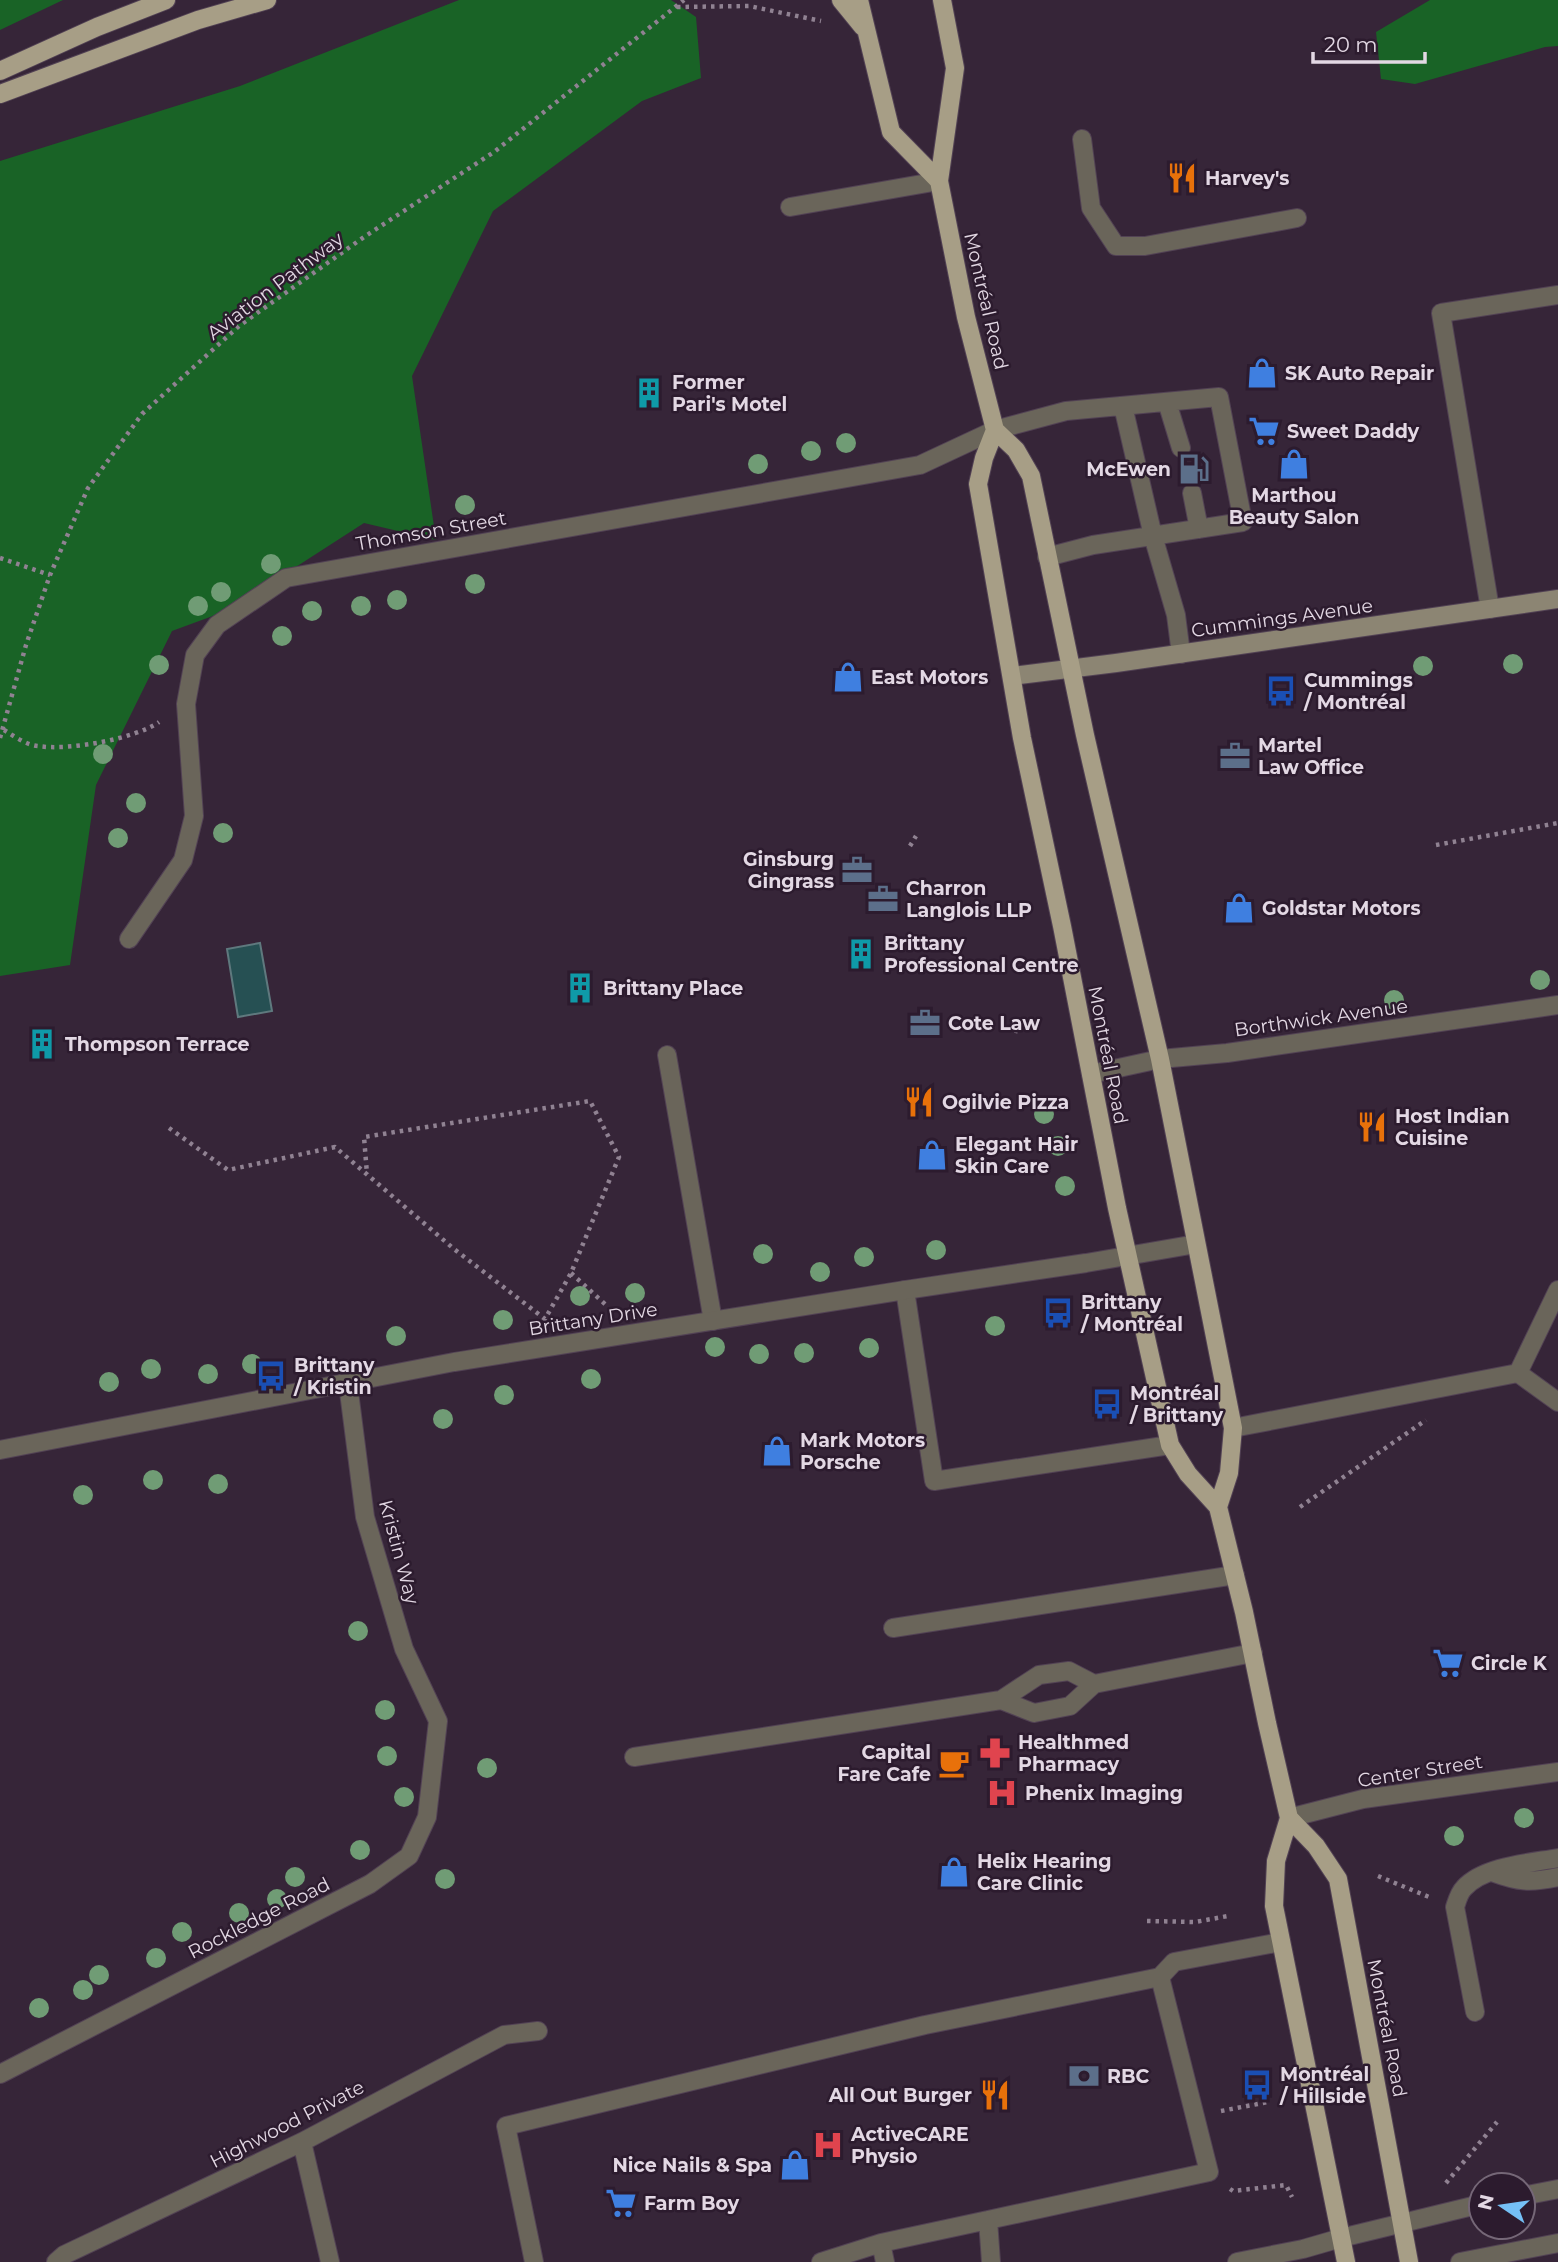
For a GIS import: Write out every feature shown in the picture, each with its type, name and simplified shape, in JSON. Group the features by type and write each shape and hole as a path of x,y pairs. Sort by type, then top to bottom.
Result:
{"main road":[{"path":"0,71 97,27 166,0"},
{"path":"0,94 198,20 267,0"},
{"path":"841,0 862,26"},
{"path":"859,0 862,26 891,132 939,181"},
{"name":"Montréal Road","path":"942,0 955,68 939,181 966,317 995,430 1016,450 1031,476 1071,669 1160,1059 1233,1428 1229,1473 1218,1507"},
{"path":"946,24 951,0"},
{"name":"Montréal Road","path":"995,430 978,484 1022,738 1117,1208 1170,1445 1188,1474 1218,1507 1289,1818 1276,1861 1274,1906 1346,2262"},
{"name":"Montréal Road","path":"1289,1818 1316,1846 1338,1879 1409,2262"}],"street":[{"path":"1082,139 1091,208 1116,246 1145,246 1297,218"},
{"path":"790,207 939,181"},
{"path":"1490,609 1441,313 1558,295"},
{"name":"Thomson Street","path":"129,939 183,860 194,816 186,704 195,655 217,625 286,578 920,465 995,430 1066,411 1219,397 1242,522 1199,529"},
{"path":"1167,402 1181,448"},
{"path":"1123,406 1153,536 1176,614 1181,654"},
{"path":"1047,557 1093,545 1199,529 1192,493"},
{"name":"Cummings Avenue","path":"1012,676 1558,599"},
{"name":"Borthwick Avenue","path":"1091,1074 1160,1059 1227,1053 1558,1005"},
{"path":"667,1055 713,1321"},
{"name":"Brittany Drive","path":"0,1450 454,1362 1196,1244"},
{"path":"905,1290 934,1481 1170,1445"},
{"path":"1518,1373 1558,1290"},
{"path":"1233,1428 1518,1373 1558,1402"},
{"name":"Kristin Way","path":"348,1384 365,1517 404,1649 438,1721"},
{"path":"893,1628 1235,1575"},
{"path":"1001,1700 1034,1713 1070,1706 1094,1684 1252,1653"},
{"path":"634,1757 1001,1700 1039,1675 1069,1671 1094,1684"},
{"name":"Rockledge Road","path":"0,2074 370,1884 409,1856 426,1817 438,1721"},
{"name":"Center Street","path":"1289,1818 1363,1799 1558,1772"},
{"path":"1475,2012 1455,1907 1466,1885 1483,1874 1558,1858"},
{"path":"1492,1872 1527,1882 1558,1877"},
{"path":"534,2262 506,2126 925,2025 1160,1977 1174,1962 1281,1942"},
{"path":"821,2262 881,2243 1209,2172 1160,1977"},
{"name":"Highwood Private","path":"56,2262 64,2255 302,2142 504,2035 538,2031"},
{"path":"302,2142 330,2262"},
{"path":"1537,2193 1558,2189"},
{"path":"1237,2262 1303,2249 1467,2207"},
{"path":"988,2220 991,2262"},
{"path":"881,2243 885,2262"},
{"path":"1460,2262 1558,2243"}],"path":[{"name":"Aviation Pathway","path":"0,738 26,645 50,575 88,488 142,414 239,326 364,237 494,152 684,0"},
{"path":"676,7 749,6 862,26"},
{"path":"0,558 50,575"},
{"path":"4,730 35,746 66,747 119,738 142,731 153,727 186,704"},
{"path":"1436,845 1558,823"},
{"path":"910,846 916,836"},
{"path":"1006,1029 1021,1032"},
{"path":"169,1128 228,1170 335,1147 454,1249 545,1319 571,1273 619,1157 590,1101 364,1138 367,1174"},
{"path":"571,1273 606,1306"},
{"path":"1300,1507 1436,1413 1454,1386"},
{"path":"1378,1876 1455,1907"},
{"path":"1147,1921 1195,1923 1228,1916"},
{"path":"1195,2116 1268,2102"},
{"path":"1441,2190 1497,2122"},
{"path":"1209,2172 1233,2191 1286,2185 1292,2197"}],"green space":[{"path":"0,0 63,0 0,30"},
{"path":"459,0 671,0 696,17 701,78 642,101 493,211 412,376 436,540 364,523 229,610 172,631 96,785 70,965 0,976 0,161 240,86"},
{"path":"1430,0 1558,0 1558,46 1545,47 1415,84 1381,79 1376,32"}],"shaded area":[{"path":"260,943 272,1011 238,1017 227,949"}],"place":[{"name":"Harvey's","path":"1182,178"},
{"name":"SK Auto Repair","path":"1262,373"},
{"name":"Former Pari's Motel","path":"649,393"},
{"name":"Sweet Daddy","path":"1264,431"},
{"name":"Marthou Beauty Salon","path":"1294,464"},
{"name":"McEwen","path":"1194,469"},
{"name":"East Motors","path":"848,677"},
{"name":"Cummings / Montréal","path":"1281,691"},
{"name":"Martel Law Office","path":"1235,756"},
{"name":"Ginsburg Gingrass","path":"857,870"},
{"name":"Charron Langlois LLP","path":"883,899"},
{"name":"Goldstar Motors","path":"1239,908"},
{"name":"Brittany Professional Centre","path":"861,954"},
{"name":"Brittany Place","path":"580,988"},
{"name":"Cote Law","path":"925,1023"},
{"name":"Thompson Terrace","path":"42,1044"},
{"name":"Ogilvie Pizza","path":"919,1102"},
{"name":"Host Indian Cuisine","path":"1372,1127"},
{"name":"Elegant Hair Skin Care","path":"932,1155"},
{"name":"Brittany / Montréal","path":"1058,1313"},
{"name":"Brittany / Kristin","path":"271,1376"},
{"name":"Montréal / Brittany","path":"1107,1404"},
{"name":"Mark Motors Porsche","path":"777,1451"},
{"name":"Circle K","path":"1448,1663"},
{"name":"Healthmed Pharmacy","path":"995,1753"},
{"name":"Capital Fare Cafe","path":"954,1763"},
{"name":"Phenix Imaging","path":"1002,1793"},
{"name":"Helix Hearing Care Clinic","path":"954,1872"},
{"name":"RBC","path":"1084,2076"},
{"name":"Montréal / Hillside","path":"1257,2085"},
{"name":"All Out Burger","path":"995,2095"},
{"name":"ActiveCARE Physio","path":"828,2145"},
{"name":"Nice Nails & Spa","path":"795,2165"},
{"name":"Farm Boy","path":"621,2203"}]}
